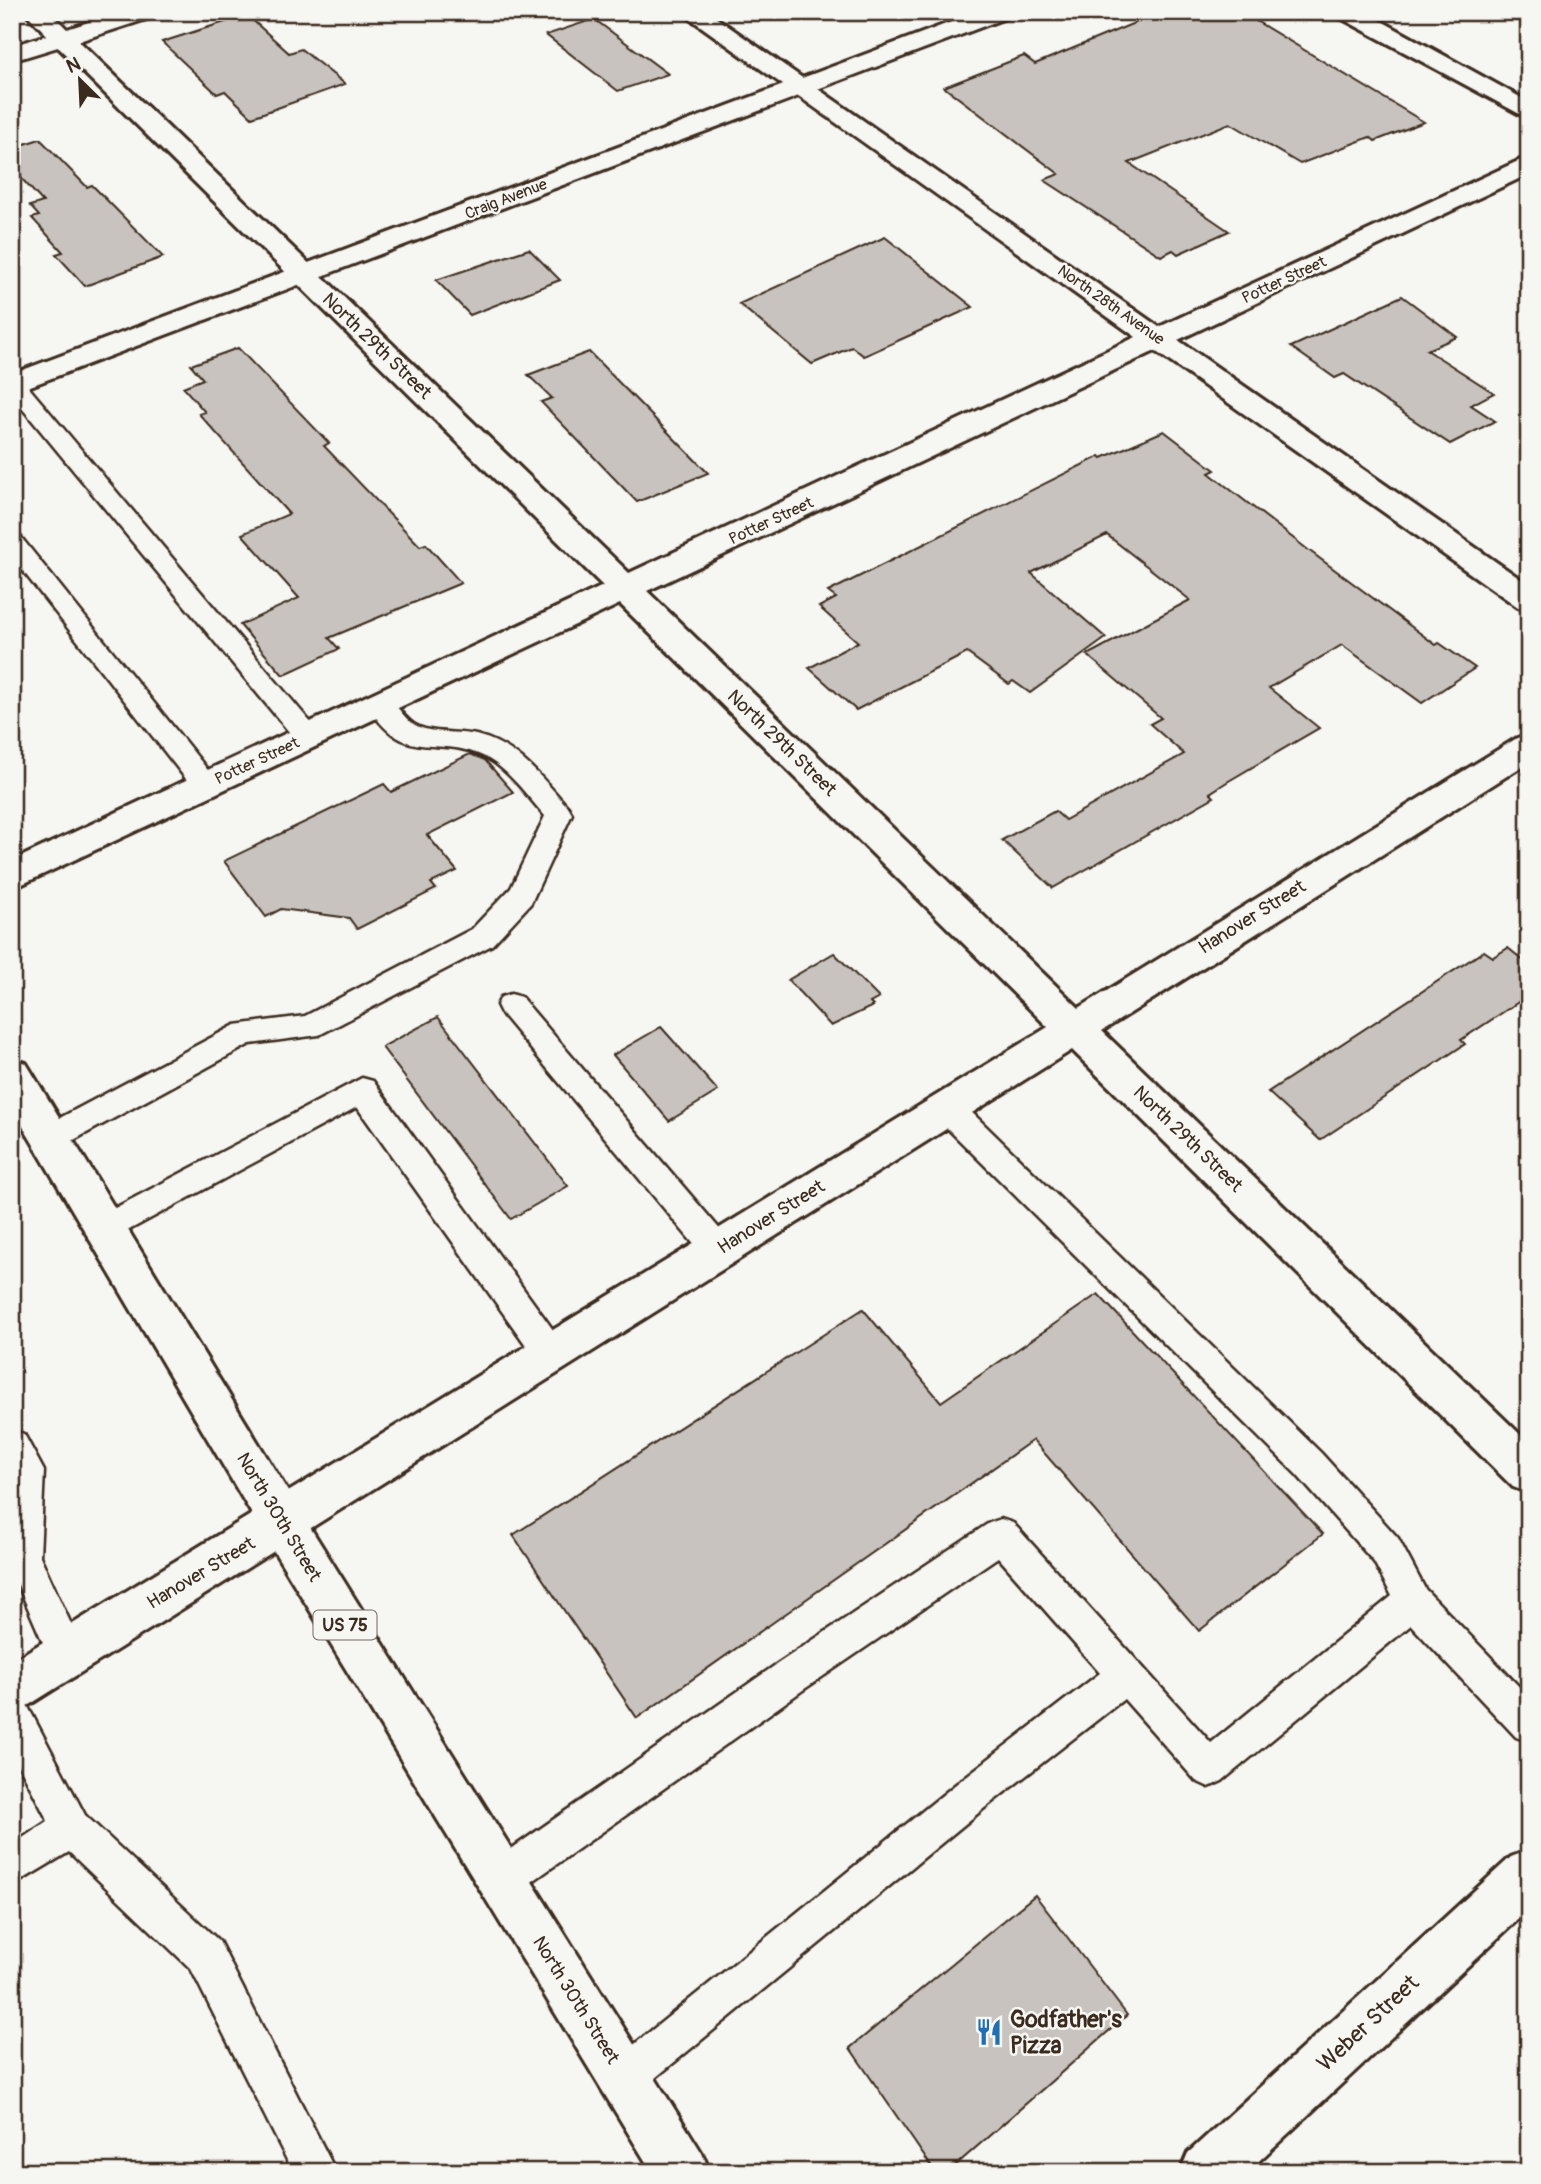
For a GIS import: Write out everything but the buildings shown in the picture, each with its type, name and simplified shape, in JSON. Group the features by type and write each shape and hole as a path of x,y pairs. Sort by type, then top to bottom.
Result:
{"main road":[{"name":"North 29th Street","path":"36,12 1529,1473"},
{"path":"12,54 145,12"},
{"name":"North 28th Avenue","path":"692,12 1529,600"},
{"name":"Craig Avenue","path":"13,383 1000,12"},
{"path":"1347,12 1529,112"},
{"name":"Potter Street","path":"12,876 1529,164"},
{"name":"Hanover Street","path":"12,1688 282,1523 1074,1027 1529,746"},
{"name":"North 30th Street","path":"12,1074 282,1523 682,2172"},
{"name":"Weber Street","path":"1208,2172 1529,1875"}],"lane":[{"path":"13,383 308,737"},
{"path":"12,541 206,786"},
{"path":"50,1138 245,1034 309,1027 482,937 506,918 523,897 559,814 510,761 493,750 475,744 408,734 380,704"},
{"path":"511,1005 718,1250"},
{"path":"105,1228 362,1090 552,1355"},
{"path":"946,1107 1309,1464 1386,1550 1413,1601 1529,1724"},
{"path":"12,1445 27,1471 23,1556 67,1655"},
{"path":"502,1879 790,1677 1001,1535 1209,1768 1413,1601"},
{"path":"625,2078 969,1797 1126,1675"},
{"path":"12,1714 72,1828 205,1955 315,2172"},
{"path":"12,1867 72,1828"}],"place":[{"name":"Godfather's Pizza","path":"989,2032"}]}
